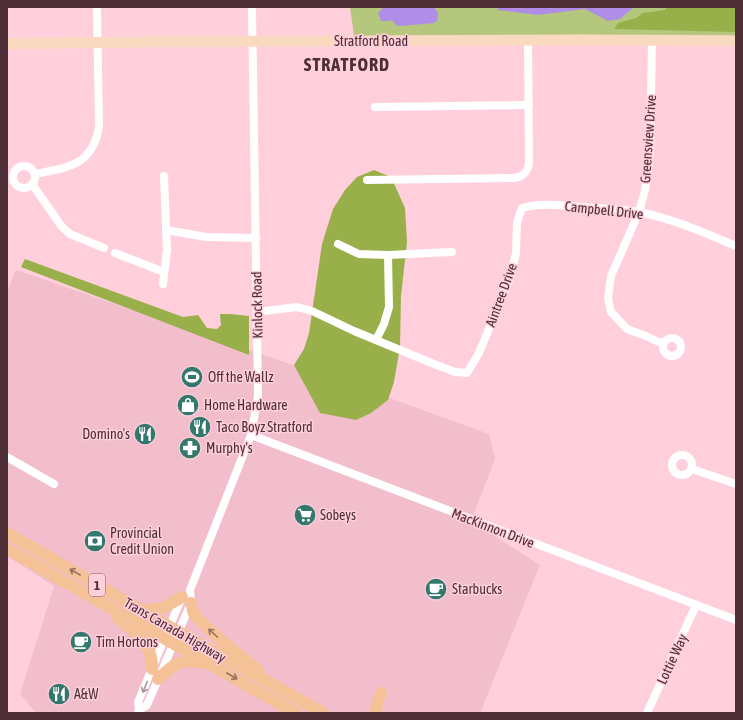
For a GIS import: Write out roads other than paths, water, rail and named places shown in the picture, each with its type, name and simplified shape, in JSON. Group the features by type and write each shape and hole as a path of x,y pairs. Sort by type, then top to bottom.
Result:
{"highway":[{"name":"Trans Canada Highway","path":"7,533 142,611 213,666 296,713"},
{"name":"Trans Canada Highway","path":"7,549 101,602 172,635 287,693 323,713"},
{"path":"142,611 158,610 187,597 194,614 198,619 231,649 287,693"},
{"path":"101,602 145,642 150,650 155,674 182,661 191,660 213,666"},
{"path":"376,713 377,704 381,693"}],"main road":[{"name":"Stratford Road","path":"7,44 97,42 528,40 736,41"}],"street":[{"path":"35,174 69,167 82,160 92,150 97,139 99,126 97,7"},
{"name":"Kinlock Road","path":"172,635 251,435 258,396 254,42 252,7"},
{"path":"367,180 515,178 521,177 525,174 529,163 528,40"},
{"name":"Greensview Drive","path":"652,40 650,155 645,190 639,212 611,276 608,298 611,312 627,329 663,344"},
{"path":"375,107 529,105"},
{"path":"25,166 31,168 35,174 32,184 26,187 19,186 14,180 14,173 18,168 25,166"},
{"path":"163,284 166,250 164,176"},
{"path":"32,184 62,227 70,234 104,248"},
{"name":"Campbell Drive","path":"519,214 522,208 533,205 612,208 639,212 687,226 736,246"},
{"name":"Aintree Drive","path":"376,340 455,372 467,373 479,353 510,278 516,253 517,222 519,214"},
{"path":"166,230 206,237 256,238"},
{"path":"338,244 359,254 388,255 452,252"},
{"path":"115,253 164,272"},
{"path":"257,312 297,307 376,340 384,324 389,307 388,255"},
{"name":"MacKinnon Drive","path":"251,435 736,620"},
{"path":"7,457 54,484"},
{"path":"692,469 736,484"},
{"name":"Lottie Way","path":"647,713 696,605"},
{"path":"138,712 138,702 155,674 172,635"},
{"path":"138,712 147,706 155,674 172,635"}],"place":[{"name":"Off the Wallz","path":"192,377"},
{"name":"Home Hardware","path":"188,405"},
{"name":"Taco Boyz Stratford","path":"200,427"},
{"name":"Domino's","path":"145,434"},
{"name":"Murphy’s","path":"190,448"},
{"name":"Sobeys","path":"305,515"},
{"name":"Provincial Credit Union","path":"95,541"},
{"name":"Starbucks","path":"436,589"},
{"name":"Tim Hortons","path":"81,642"},
{"name":"A&W","path":"59,694"}],"district":[{"name":"STRATFORD","path":"347,65"}]}
